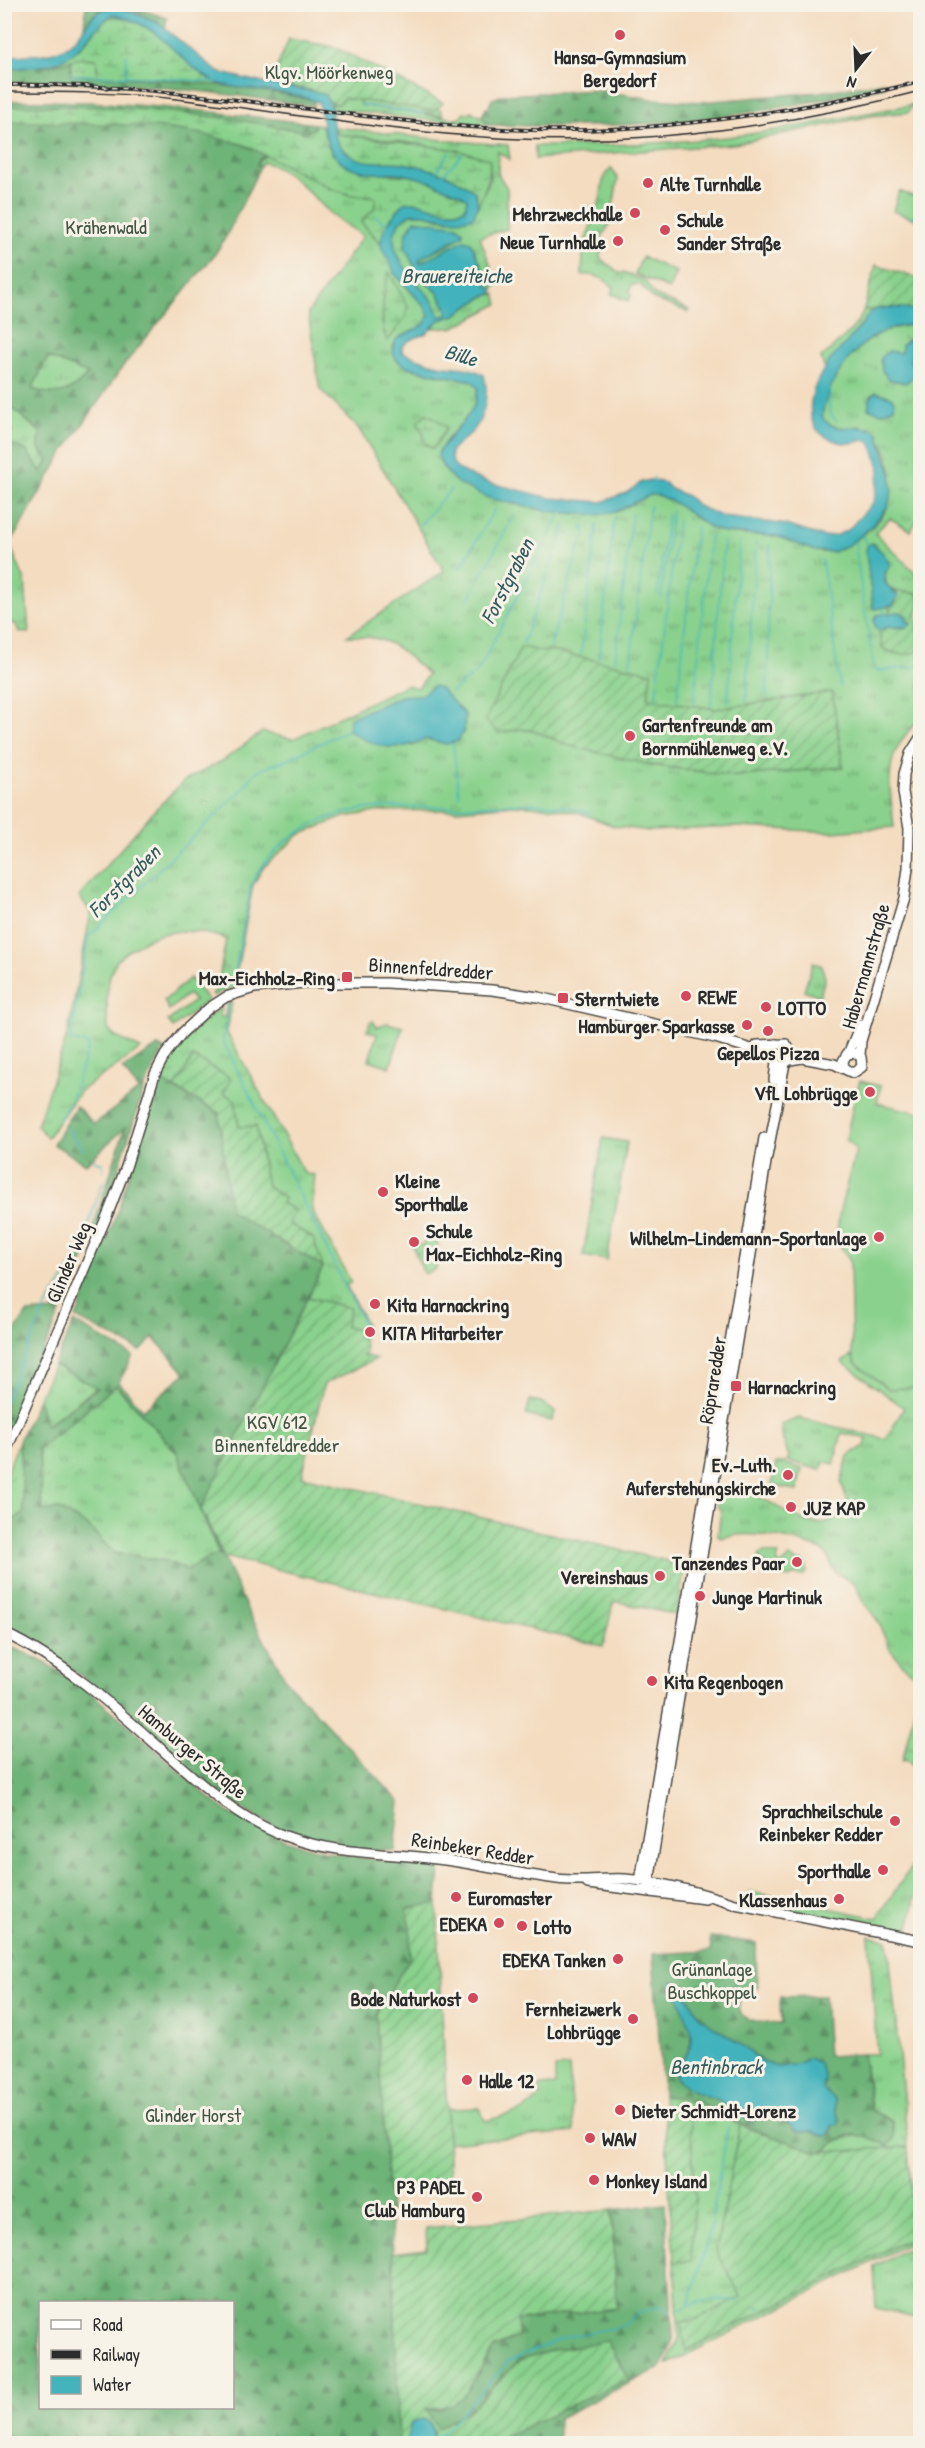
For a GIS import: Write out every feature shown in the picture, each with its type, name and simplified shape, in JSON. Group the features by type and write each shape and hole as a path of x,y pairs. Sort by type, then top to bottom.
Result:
{"main road":[{"name":"Habermannstraße","path":"860,1056 861,1041 906,886 907,837 898,793 898,772 905,750 921,729"},
{"name":"Habermannstraße","path":"907,837 909,828 903,792 904,774 910,754 921,738"},
{"name":"Habermannstraße","path":"846,1055 860,1028 906,886"},
{"name":"Binnenfeldredder","path":"154,1077 175,1041 215,1003 231,994 254,988 304,983 397,983 507,992 739,1044 781,1060 798,1058 823,1061 844,1068"},
{"name":"Binnenfeldredder","path":"739,1044 767,1046 784,1043 791,1048"},
{"path":"776,1044 772,1048 781,1060 792,1054 791,1048 821,1056 855,1053 860,1056 863,1064 860,1070 852,1073 844,1068 843,1061 846,1055"},
{"name":"Röpraredder","path":"645,1885 781,1060"},
{"name":"Glinder Weg","path":"4,1456 109,1211 126,1167 154,1077"},
{"name":"Hamburger Straße","path":"4,1633 94,1690 206,1789 239,1813 298,1841 330,1849 369,1853"},
{"name":"Hamburger Straße","path":"4,1639 43,1656"},
{"name":"Reinbeker Redder","path":"369,1853 452,1861 533,1876 571,1880 612,1879 921,1941"}],"green space":[{"path":"86,5 127,5 167,18 165,29 143,15 116,7 98,11 84,27"},
{"path":"112,15 139,23 170,44 205,76 226,86 148,78 97,76 97,59 79,58 49,66 75,52"},
{"name":"Klgv. Möörkenweg","path":"289,39 335,47 443,103 434,111 344,98 337,105 311,90 270,83"},
{"path":"79,58 98,59 97,76 70,75 71,61"},
{"path":"71,61 71,75 223,85 313,100 314,106 121,84 5,83 4,69 49,66"},
{"path":"884,82 885,87 810,102 683,121 610,125 512,126 488,125 482,116 492,99 503,95 598,90 651,99 702,102 820,92"},
{"path":"412,96 439,108 444,116 360,105 360,100 390,105"},
{"path":"344,98 360,100 360,105 456,119 460,118 464,112 469,114 471,111 482,116 488,125 332,109 330,103 337,105"},
{"path":"4,101 121,104 199,110 315,124 314,129 306,132 158,112 75,106 5,106"},
{"path":"915,104 914,107 911,106 909,112 871,116 734,144 535,159 535,146 672,142 717,138 792,127"},
{"path":"4,106 80,106 194,114 306,132 314,129 315,124 321,125 327,144 342,162 361,170 404,175 433,182 467,199 465,209 449,211 404,203 387,224 382,244 361,222 374,209 376,199 372,196 351,195 330,188 245,145 166,128 5,121"},
{"name":"Krähenwald","path":"5,121 104,122 172,128 237,143 266,155 259,159 257,165 260,167 227,235 215,254 123,366 63,453 10,544 4,542 4,410 12,431 5,442 26,450 41,472 49,460 39,449 40,432 5,402","holes":["48,357 88,374 75,386 63,392 50,393 32,389"]},
{"path":"333,127 508,145 510,160 498,152 498,174 507,188 507,229 480,237 497,284 494,288 488,287 480,261 464,240 419,262 421,258 456,240 457,226 430,222 411,224 405,238 408,254 418,274 438,293 448,310 446,316 440,317 433,302 399,258 394,235 398,224 409,214 425,214 448,220 469,218 490,181 490,164 435,147 338,134"},
{"path":"333,127 338,134 458,150 489,159 490,173 477,210 475,192 459,181 411,165 366,162 352,156 337,141"},
{"path":"266,155 330,188 351,195 372,196 376,199 374,209 361,222 386,252 394,273 425,307 429,315 424,324 393,345 396,360 403,365 422,371 473,381 478,388 471,411 446,441 439,452 439,457 447,473 464,486 488,497 516,505 573,514 597,514 615,512 647,496 657,495 671,500 704,524 719,531 778,537 821,552 839,549 860,537 884,513 889,499 891,469 884,447 873,434 861,426 841,427 832,425 823,419 823,408 830,384 854,353 877,335 889,330 920,325 920,342 908,340 903,345 901,353 886,353 880,360 887,376 904,383 918,372 911,362 911,356 920,355 920,514 911,531 890,518 875,533 920,577 920,594 895,591 887,586 885,574 890,564 875,544 868,545 876,609 889,606 890,614 877,615 874,620 879,630 882,648 917,652 920,648 920,719 899,744 891,768 894,827 832,832 736,827 649,831 614,826 580,813 554,808 513,805 458,810 382,811 344,817 299,835 263,868 253,885 234,987 212,996 211,994 217,989 226,939 214,935 180,931 158,935 119,958 109,979 108,1029 114,1036 141,1049 80,1091 47,1138 37,1125 68,1033 91,912 79,897 153,812 184,781 222,761 262,732 293,739 406,685 418,688 428,674 400,650 384,641 347,636 444,571 359,429 320,389 308,313 363,236 332,215 291,176 263,162 260,167 257,165 259,159","holes":["876,392 891,397 894,407 881,413 868,408 871,396","547,650 650,672 648,699 716,709 832,692 843,767 736,776 651,765 535,731 520,729 498,733","440,688 465,715 446,744 426,739 413,746 348,730 351,718 402,696 421,695"]},
{"path":"611,168 618,179 610,223 602,237 600,258 621,274 624,272 645,281 654,295 689,310 688,312 653,299 640,284 632,285 628,301 611,294 614,287 603,279 582,275 583,253 581,252 595,215 590,207 597,208 604,179"},
{"path":"899,191 920,199 920,221 893,211"},
{"path":"642,257 676,272 669,289 635,274"},
{"path":"876,265 920,279 920,311 898,308 864,309"},
{"path":"389,272 408,307 406,316 388,341 383,328 383,318 385,287"},
{"path":"495,293 498,304 453,328 433,328 437,321 455,315 483,297"},
{"path":"864,309 872,311 825,370 821,358 851,330"},
{"path":"48,357 89,373 76,386 64,393 50,394 32,389"},
{"path":"5,402 40,432 39,449 49,460 42,473 26,450 5,442 12,431 5,410"},
{"path":"426,414 447,428 433,449 425,444 423,433 418,425 418,421"},
{"path":"10,545 25,581 29,633 19,632 16,624 6,622 5,619 4,553"},
{"path":"895,591 920,594 917,617 920,648 912,653 897,654 882,648 879,630 889,627 905,628 911,624 899,612 890,614 889,606 895,603 898,596"},
{"path":"521,647 651,672 648,699 716,709 832,692 843,767 736,776 651,765 570,746 535,731 520,729 499,733 485,720"},
{"path":"813,962 822,966 825,978 820,996 804,990"},
{"path":"190,978 208,1000 173,1028 168,1021 194,1001 188,994 169,1010 164,1001"},
{"path":"232,1001 227,1033 305,1174 315,1175 312,1210 351,1282 346,1285 366,1324 360,1327 362,1331 345,1327 349,1308 308,1297 323,1266 288,1223 281,1203 284,1198 267,1187 256,1126 239,1127 235,1100 222,1093 193,1057 175,1088 159,1080 172,1057 186,1040 221,1007 220,1017 225,1017 227,1004"},
{"path":"373,1021 377,1027 387,1023 403,1027 390,1067 369,1060 377,1034 367,1031 370,1022"},
{"path":"158,1046 164,1049 145,1086 105,1210 5,1439 5,1346 27,1313 53,1311 93,1228 125,1128 86,1164 53,1144 76,1106 94,1124 139,1090 122,1069"},
{"path":"193,1057 231,1078 223,1093 235,1100 239,1127 256,1126 267,1187 284,1198 282,1203 295,1211 288,1223 313,1238 323,1267 230,1211 219,1113 175,1088"},
{"path":"159,1080 219,1113 231,1211 323,1267 201,1509 248,1611 288,1683 400,1802 395,1851 351,1847 308,1839 254,1816 206,1783 86,1679 52,1656 5,1630 5,1524 24,1514 19,1441 38,1399 46,1426 97,1388 54,1365 74,1322 133,1356 119,1382 143,1410 185,1373 153,1337 141,1351 76,1318 117,1213","holes":["116,1385 177,1453 219,1554 187,1570 166,1561 114,1553 88,1526 59,1509 42,1511 39,1449"]},
{"name":"Wilhelm-Lindemann-Sportanlage","path":"860,1081 881,1086 877,1103 920,1113 920,1387 889,1389 855,1363 852,1355 850,1261 838,1242 837,1233 840,1210 856,1150 846,1139"},
{"path":"603,1138 627,1142 607,1260 583,1256"},
{"path":"426,1238 438,1239 436,1269 424,1274 412,1245 423,1245"},
{"name":"KGV 612 Binnenfeldredder","path":"308,1297 350,1308 345,1327 362,1331 364,1336 361,1340 364,1341 366,1353 363,1355 376,1359 324,1384 302,1476 685,1565 677,1615 614,1601 603,1646 224,1557 201,1509"},
{"path":"852,1355 855,1363 889,1389 920,1387 920,1679 905,1667 889,1648 878,1621 864,1603 855,1584 835,1572 822,1550 772,1536 733,1535 721,1538 718,1535 721,1511 717,1505 720,1491 756,1496 810,1522 831,1521 842,1515 848,1503 841,1482 848,1456 865,1446 867,1439 842,1433 834,1464 824,1462 821,1470 787,1461 789,1456 783,1440 781,1425 799,1418 886,1439 904,1408 842,1362"},
{"path":"54,1365 97,1387 45,1426 38,1399"},
{"path":"115,1384 177,1453 219,1554 187,1570 166,1561 114,1553 88,1526 42,1512 38,1449"},
{"path":"530,1400 541,1402 555,1412 552,1421 526,1415"},
{"path":"19,1441 24,1514 5,1524 5,1477"},
{"name":"Ev.-Luth. Auferstehungskirche","path":"776,1463 802,1469 797,1491 772,1485"},
{"path":"765,1552 779,1555 777,1561 781,1566 790,1557 797,1562 803,1562 807,1567 806,1573 789,1578 759,1571 767,1565 759,1558 760,1554"},
{"name":"Glinder Horst","path":"4,1645 29,1655 76,1683 120,1718 211,1799 255,1827 280,1838 332,1853 440,1867 437,1903 407,1909 411,1936 410,1958 376,2014 393,2253 399,2443 5,2443"},
{"path":"920,1686 920,1772 904,1758 902,1762"},
{"path":"920,1854 920,1873 908,1934 744,1900 751,1892 877,1918"},
{"path":"437,1903 450,2182 388,2189 376,2014 410,1958 411,1936 407,1909"},
{"path":"869,1936 888,1940 908,2147 824,2152 838,2140 865,2134 888,2146 893,2122 871,2110 863,2054 877,2054"},
{"name":"Grünanlage Buschkoppel","path":"710,1937 756,1943 757,1988 740,1989 740,2011 748,2019 781,2024 780,1997 824,1996 828,2056 863,2054 871,2110 893,2122 894,2138 888,2146 858,2135 845,2137 824,2151 817,2152 738,2123 693,2099 689,2101 663,2095 653,1954 711,1951","holes":["681,1987 701,2018 763,2062 778,2067 796,2064 809,2058 824,2082 823,2089 835,2100 835,2109 840,2120 832,2126 831,2132 819,2134 804,2130 776,2116 752,2120 745,2118 730,2105 681,2084 675,2078 691,2042 690,2027 677,1990"]},
{"path":"569,2067 574,2132 448,2143 446,2109 480,2108 485,2121 524,2110 540,2096 540,2086 555,2085 555,2068"},
{"path":"663,2095 689,2101 695,2196 691,2261 674,2262"},
{"path":"693,2099 740,2125 716,2250 742,2297 695,2320 682,2322 686,2350 915,2236 916,2240 666,2365 679,2339 674,2262 690,2261 695,2196 689,2101"},
{"path":"740,2125 817,2152 908,2147 915,2236 686,2350 681,2322 695,2320 741,2297 716,2250"},
{"path":"665,2204 673,2339 660,2368 558,2418 558,2443 490,2443 628,2379 607,2341 554,2350 519,2361 471,2409 438,2429 426,2410 442,2409 466,2393 494,2347 518,2337 516,2320 617,2308 612,2210"},
{"path":"611,2210 617,2308 517,2320 518,2337 494,2347 466,2393 453,2405 426,2410 438,2428 471,2409 519,2361 554,2350 607,2341 628,2379 490,2443 430,2443 434,2432 430,2423 411,2422 406,2443 399,2443 393,2253 427,2249 426,2228"},
{"path":"916,2244 920,2246 920,2318 876,2308 874,2266"}],"water":[{"name":"Brauereiteiche","path":"117,6 158,23 218,72 263,83 323,93 331,107 334,130 339,145 352,156 365,161 402,163 421,167 459,181 475,192 478,204 474,216 458,220 418,213 410,214 399,224 394,235 399,258 432,300 440,316 446,316 448,310 438,293 418,274 405,247 407,232 415,220 457,226 463,231 463,235 421,258 420,263 464,240 471,242 488,287 494,288 492,294 483,297 455,315 438,321 427,333 408,341 402,347 402,352 427,362 469,369 484,375 486,396 483,412 473,431 451,451 451,459 456,468 490,483 551,498 602,502 626,493 642,482 650,480 665,483 671,489 687,496 698,506 723,517 782,524 824,537 837,535 848,530 874,502 880,467 870,442 864,439 852,443 841,442 822,434 815,426 811,416 813,393 829,362 869,314 881,308 902,308 920,311 920,325 902,326 884,331 855,352 834,382 822,416 833,426 871,429 878,433 891,473 892,491 888,506 872,526 848,545 833,552 815,551 776,536 725,533 711,528 673,502 657,495 650,495 615,512 598,515 552,512 488,498 457,483 442,465 438,456 439,451 470,413 478,388 472,381 411,368 396,359 393,351 396,339 424,325 429,315 425,307 394,273 381,245 383,232 404,203 418,203 448,211 457,211 465,209 467,199 414,176 374,173 347,165 338,159 327,141 319,103 291,94 232,87 218,83 201,74 156,34 129,19 112,15 74,53 56,62 37,67 5,69 5,56 43,54 64,48 78,36 98,12"},
{"path":"908,340 920,342 920,355 913,355 910,360 912,364 919,366 918,372 906,383 888,379 882,370 881,357 889,351 901,353 902,345"},
{"path":"876,392 891,397 895,402 894,407 881,413 868,408 871,397"},
{"path":"872,543 884,554 890,564 885,574 885,583 898,596 893,605 876,609 873,608 866,552 867,546"},
{"path":"899,612 907,616 906,620 911,624 908,627 876,629 874,620 877,615"},
{"path":"433,686 440,688 465,715 464,731 458,741 446,744 426,739 395,747 367,741 348,730 350,718 402,696 421,695"},
{"name":"Bentinbrack","path":"672,1980 681,1987 701,2018 763,2062 778,2067 796,2064 809,2058 819,2063 824,2076 823,2089 835,2100 835,2109 840,2120 838,2124 832,2126 829,2135 814,2131 797,2131 779,2116 746,2119 730,2106 687,2088 681,2083 676,2078 677,2070 689,2049 691,2034 677,1991 672,1989"},
{"path":"423,2419 432,2429 433,2436 430,2443 406,2443 411,2422"}],"waterway":[{"path":"126,54 126,75"},
{"path":"71,75 218,82"},
{"path":"360,105 424,114"},
{"path":"436,173 449,152"},
{"path":"443,175 462,154"},
{"path":"374,215 388,225"},
{"path":"911,216 920,219"},
{"path":"829,387 830,410 837,421"},
{"path":"653,481 654,477"},
{"path":"419,526 451,489"},
{"path":"630,664 650,506"},
{"path":"460,568 495,509"},
{"path":"661,597 672,511"},
{"name":"Forstgraben","path":"451,692 478,671 561,513"},
{"path":"615,661 632,514"},
{"path":"657,594 668,514"},
{"path":"468,600 514,515"},
{"path":"599,658 614,519"},
{"path":"656,698 678,520"},
{"path":"523,643 565,525"},
{"path":"550,648 579,547 585,535 583,525"},
{"path":"581,654 597,525"},
{"path":"677,700 696,527"},
{"path":"861,535 869,546"},
{"path":"694,704 710,536"},
{"path":"855,540 874,669 877,671 920,666"},
{"path":"711,706 724,541"},
{"path":"728,703 739,542"},
{"path":"746,701 756,543"},
{"path":"767,696 770,544"},
{"path":"822,560 840,687"},
{"path":"883,608 885,615"},
{"name":"Forstgraben","path":"59,1121 71,1100 89,1044 70,1041 88,937 239,793 257,771 348,730"},
{"path":"453,743 459,796"},
{"path":"232,988 251,885 262,866 276,851 309,826 348,812 390,807 539,804 556,805 590,813"},
{"path":"228,1005 223,1041 364,1324"},
{"name":"Forstgraben","path":"67,1128 84,1150"},
{"name":"Forstgraben","path":"94,1160 103,1164 103,1171"},
{"name":"Forstgraben","path":"4,1403 45,1308 64,1280 82,1245 82,1238 103,1182"},
{"path":"730,2106 730,2117"},
{"path":"712,2217 728,2127"},
{"path":"689,2304 712,2223"},
{"path":"680,2310 708,2301 739,2301"},
{"path":"431,2440 443,2433 508,2362 562,2338 623,2326 638,2313 662,2306 670,2312"},
{"path":"756,2307 762,2308"}],"tram line":[{"path":"4,92 133,95 417,131 551,140 658,136 764,124 816,115 920,91"}],"railway":[{"path":"4,85 121,88 180,93 412,122 527,130 584,130 697,122 753,115 920,82"}],"place":[{"name":"Hansa-Gymnasium Bergedorf","path":"620,35"},
{"name":"Alte Turnhalle","path":"648,183"},
{"name":"Mehrzweckhalle","path":"635,213"},
{"name":"Schule Sander Straße","path":"665,230"},
{"name":"Neue Turnhalle","path":"618,241"},
{"name":"Gartenfreunde am Bornmühlenweg e.V.","path":"630,736"},
{"name":"Max-Eichholz-Ring","path":"347,977"},
{"name":"REWE","path":"686,996"},
{"name":"Sterntwiete","path":"563,998"},
{"name":"LOTTO","path":"766,1007"},
{"name":"Hamburger Sparkasse","path":"747,1025"},
{"name":"Gepellos Pizza","path":"768,1031"},
{"name":"VfL Lohbrügge","path":"870,1092"},
{"name":"Kleine Sporthalle","path":"383,1192"},
{"name":"Wilhelm-Lindemann-Sportanlage","path":"879,1237"},
{"name":"Schule Max-Eichholz-Ring","path":"414,1242"},
{"name":"Kita Harnackring","path":"375,1304"},
{"name":"KITA Mitarbeiter","path":"370,1332"},
{"name":"Harnackring","path":"736,1386"},
{"name":"Ev.-Luth. Auferstehungskirche","path":"788,1475"},
{"name":"JUZ KAP","path":"791,1507"},
{"name":"Tanzendes Paar","path":"797,1562"},
{"name":"Vereinshaus","path":"660,1576"},
{"name":"Junge Martinuk","path":"700,1596"},
{"name":"Kita Regenbogen","path":"652,1681"},
{"name":"Sprachheilschule Reinbeker Redder","path":"895,1821"},
{"name":"Sporthalle","path":"883,1870"},
{"name":"Euromaster","path":"456,1897"},
{"name":"Klassenhaus","path":"839,1899"},
{"name":"EDEKA","path":"499,1923"},
{"name":"Lotto","path":"522,1926"},
{"name":"EDEKA Tanken","path":"618,1959"},
{"name":"Bode Naturkost","path":"473,1998"},
{"name":"Fernheizwerk Lohbrügge","path":"633,2019"},
{"name":"Halle 12","path":"467,2080"},
{"name":"Dieter Schmidt-Lorenz","path":"620,2110"},
{"name":"WAW","path":"590,2138"},
{"name":"Monkey Island","path":"594,2180"},
{"name":"P3 PADEL Club Hamburg","path":"477,2197"}],"water label":[{"name":"Bille","path":"461,355"}]}
